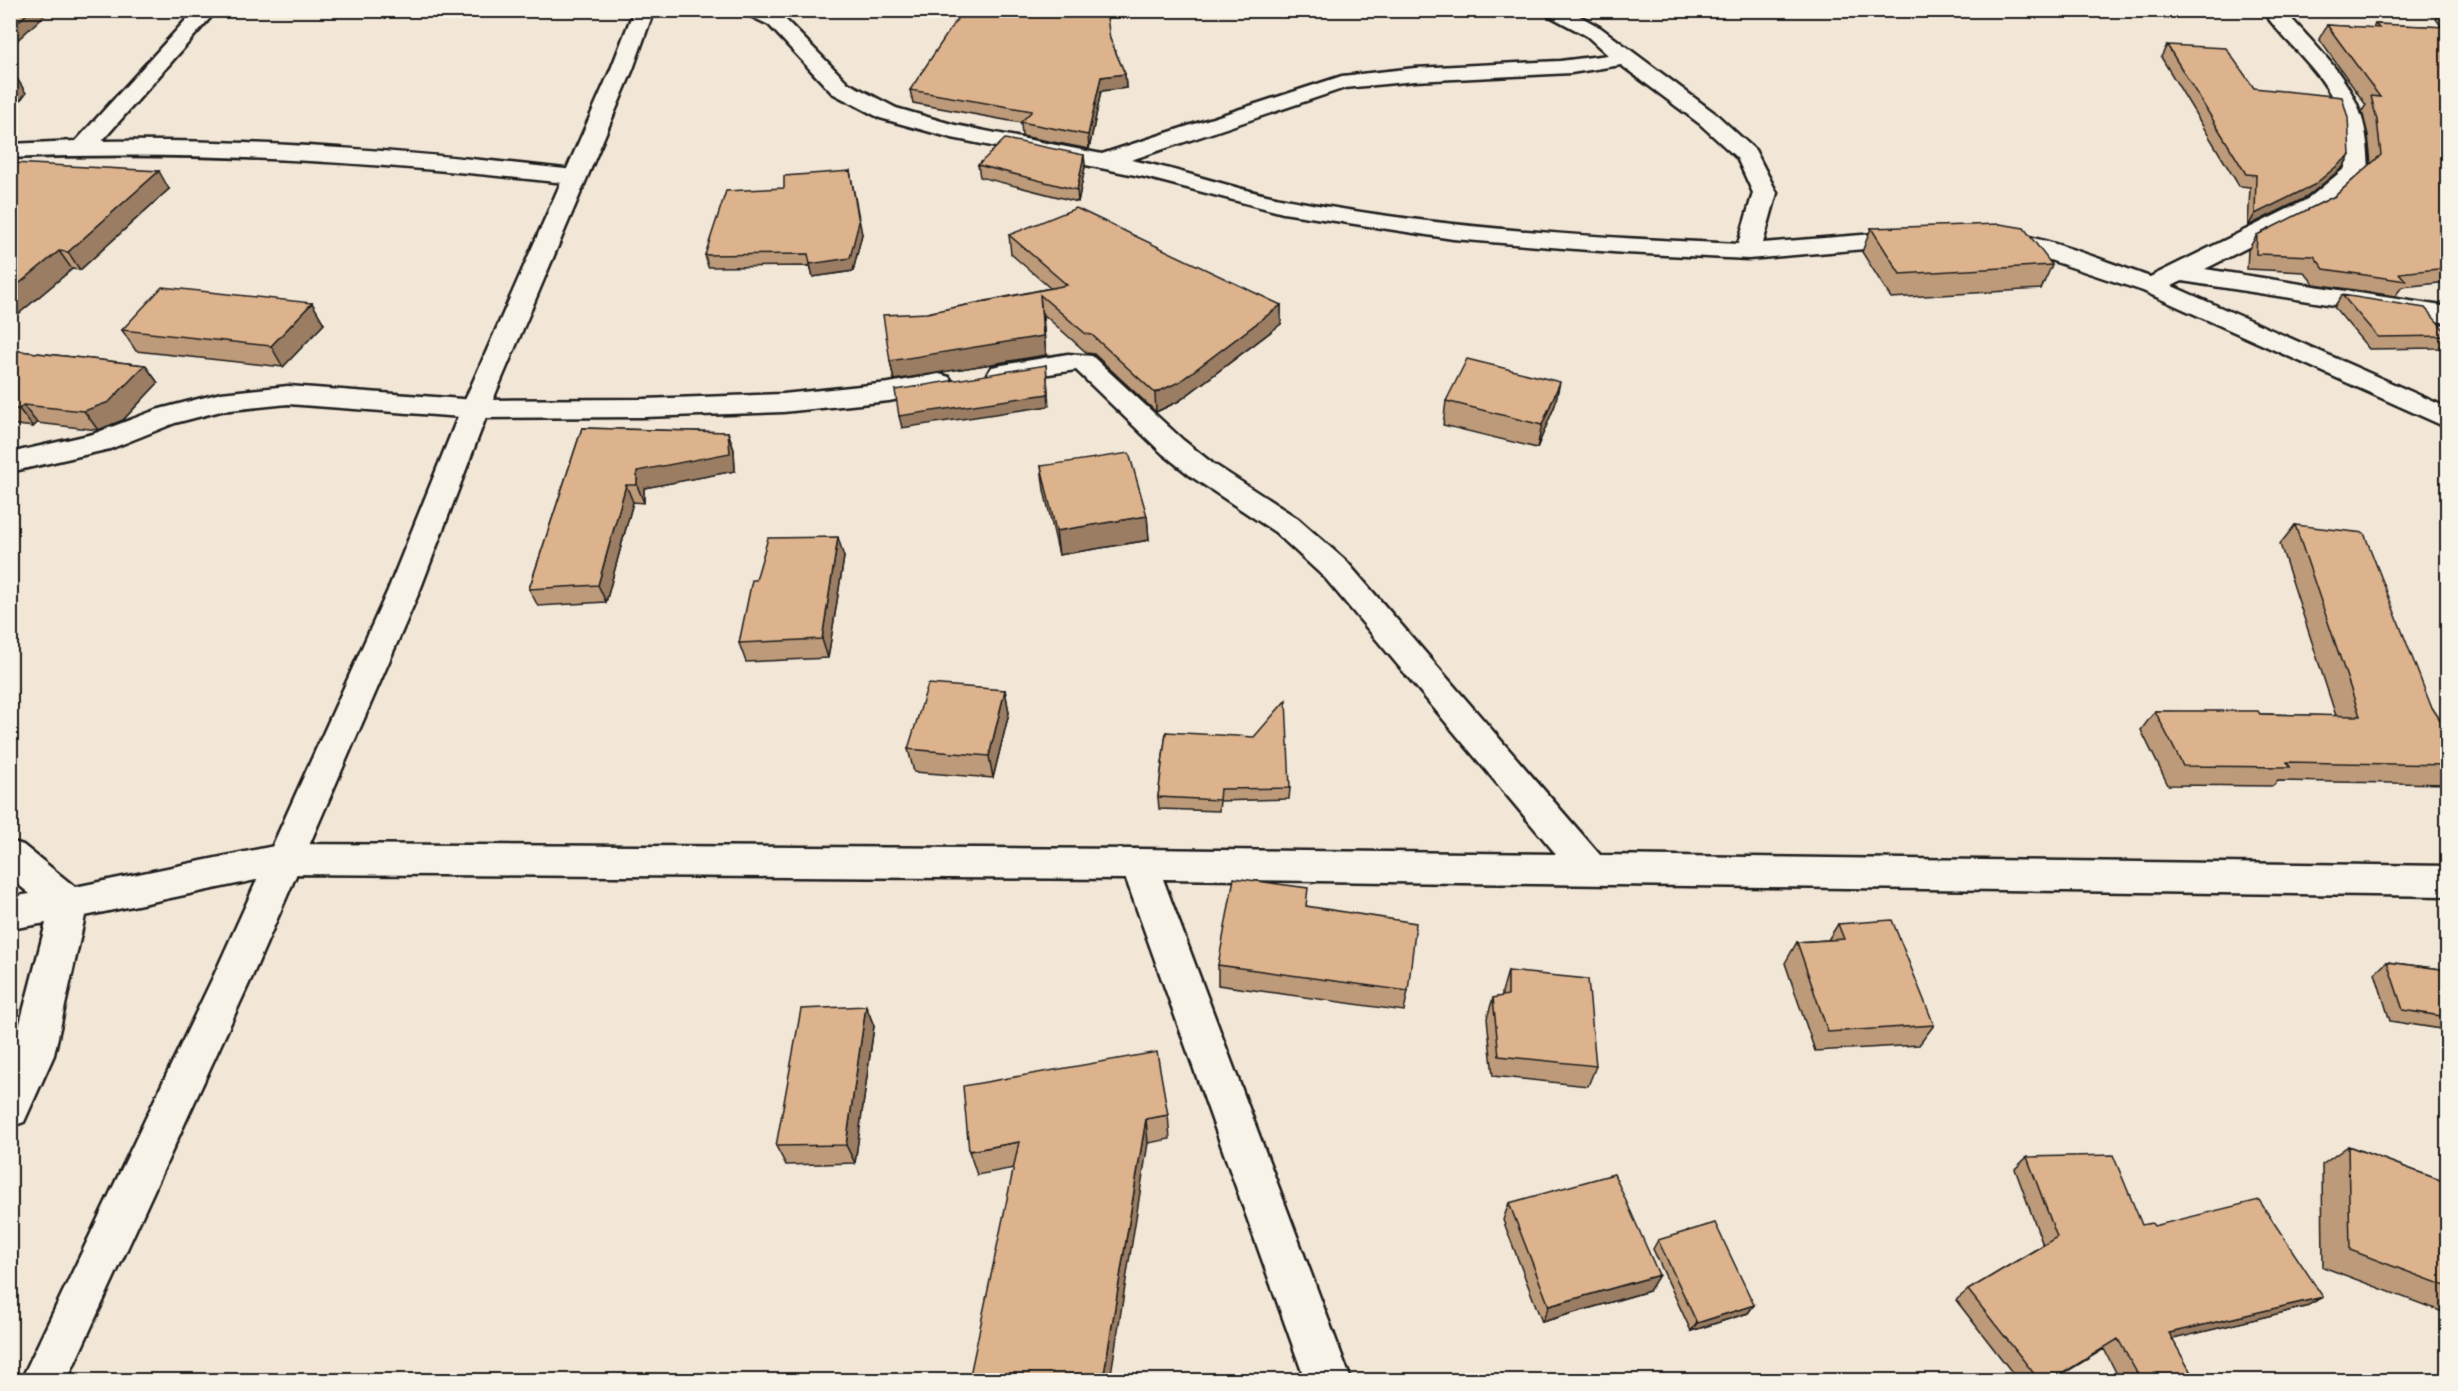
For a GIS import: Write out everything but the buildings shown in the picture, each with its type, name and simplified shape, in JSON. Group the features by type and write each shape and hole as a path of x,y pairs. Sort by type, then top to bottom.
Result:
{"street":[{"path":"83,148 207,10"},
{"path":"44,1380 232,980 404,590 475,409 622,69 644,10"},
{"path":"753,10 776,21 840,88 888,113 952,131 1147,170 1283,206 1454,232 1625,246 1748,252 1880,239 1939,237"},
{"path":"1553,10 1594,32 1708,119 1747,155 1765,193 1748,252"},
{"path":"2152,286 2316,204 2357,170 2355,140 2348,107 2328,75 2272,10"},
{"path":"1104,162 1341,82 1374,77 1597,65 1624,57"},
{"path":"10,151 167,146 336,153 421,159 574,177"},
{"path":"1970,237 2028,244 2152,286 2448,419"},
{"path":"2180,273 2448,315"},
{"path":"10,463 100,442 166,416 221,402 288,395 475,409 644,408 783,403 889,392 1068,362 1083,362 1173,447 1202,470 1286,525 1336,570 1591,870"},
{"path":"10,856 69,904"},
{"path":"10,913 69,904 284,859 1139,864 2448,881"},
{"path":"1139,864 1328,1380"},
{"path":"10,1108 34,1055 69,904"}]}
